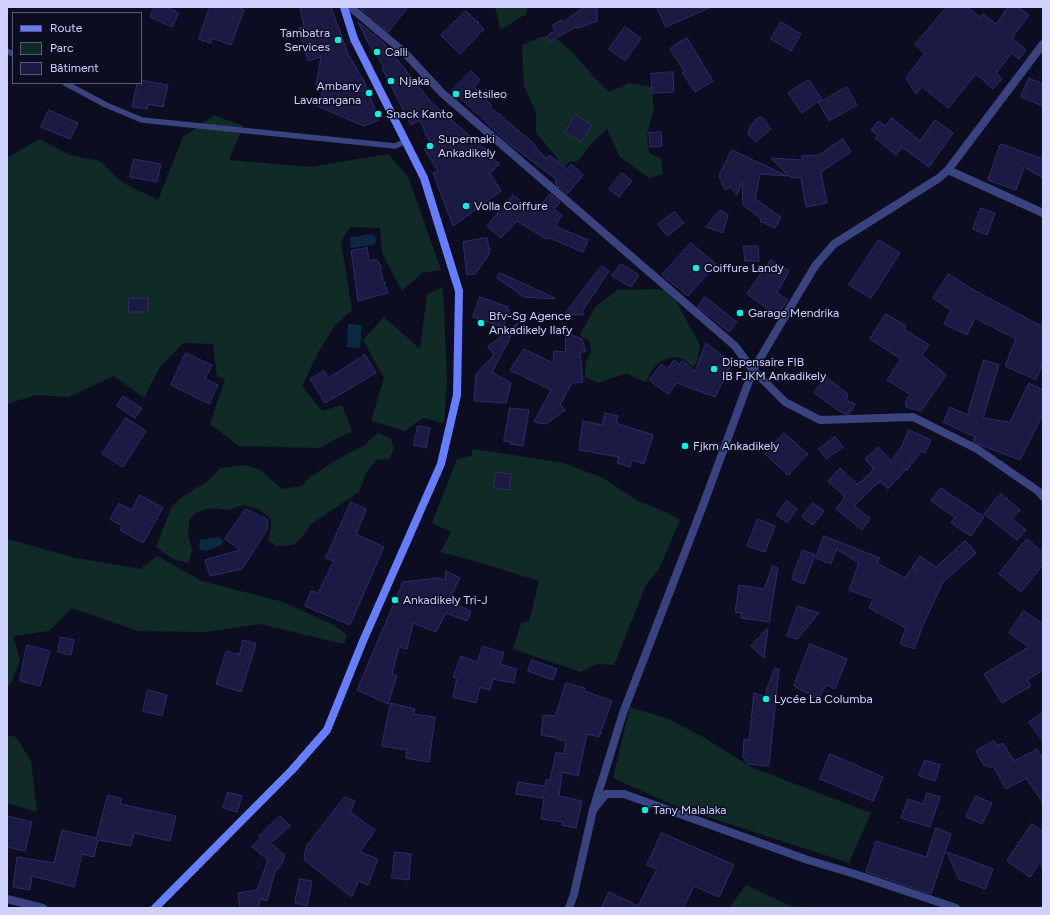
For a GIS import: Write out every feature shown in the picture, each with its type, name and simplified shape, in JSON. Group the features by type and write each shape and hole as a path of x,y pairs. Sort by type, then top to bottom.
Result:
{"main road":[{"path":"155,908 292,770 327,730 358,654 441,464 457,395 459,291 424,178 354,39 344,7"}],"street":[{"path":"350,7 405,53 448,98 735,346 753,370 785,402 820,420 913,417 977,449 1038,491 1043,497"},
{"path":"568,908 574,894 593,810 623,713 702,508 753,370 814,266 834,244 939,178 948,170 1043,44"},
{"path":"948,170 1043,213"},
{"path":"593,810 606,794 624,794 808,860 956,908"},
{"path":"7,899 43,908"}],"lane":[{"path":"67,84 106,105 142,120 395,146 406,142"}],"green space":[{"path":"489,7 528,7 526,14 500,30 496,9"},
{"path":"540,37 553,38 567,47 610,92 629,83 651,87 654,108 647,135 649,153 661,159 663,174 649,178 620,157 607,129 591,144 577,162 570,161 556,175 557,158 536,133 536,112 524,86 522,45"},
{"path":"214,115 243,126 229,160 311,167 388,154 408,177 441,270 422,273 402,291 382,253 380,228 350,227 341,242 352,310 335,325 319,351 302,386 322,411 342,405 352,431 319,448 239,446 210,424 225,379 217,376 213,344 183,343 160,367 144,398 114,376 68,397 36,395 7,404 7,158 39,139 70,155 100,161 123,183 158,200 183,137"},
{"path":"443,287 447,380 444,423 423,418 405,431 371,421 384,378 363,340 384,317 420,349 427,295"},
{"path":"617,290 664,290 676,301 700,345 697,362 693,367 683,359 677,357 666,359 655,366 651,371 647,382 635,378 627,373 598,383 585,377 586,361 591,353 590,342 580,335 595,307"},
{"path":"378,433 391,438 394,449 389,459 376,460 366,473 359,492 311,524 303,536 293,545 276,546 268,540 271,529 271,519 259,509 243,505 228,510 209,508 195,513 189,521 188,535 192,550 188,563 173,559 156,547 171,508 179,499 208,481 220,468 245,465 260,470 282,489 302,486 310,477 345,455 363,446"},
{"path":"473,449 564,463 603,478 636,500 668,513 680,520 659,569 646,585 614,665 597,664 581,672 513,649 521,623 529,621 539,581 475,561 440,552 451,532 432,523 457,459 471,456"},
{"path":"7,539 76,558 140,569 157,556 202,581 283,602 334,625 347,635 344,644 260,624 206,632 138,631 72,608 49,631 13,636 20,660 10,686 7,685"},
{"path":"630,707 668,719 703,737 751,767 871,813 849,863 678,807 613,778"},
{"path":"7,735 16,737 31,761 37,812 7,803"},
{"path":"746,885 795,908 729,908"}],"water":[{"path":"368,234 375,236 376,242 373,245 351,248 350,238"},
{"path":"348,324 362,325 360,348 347,347"},
{"path":"219,537 223,540 222,545 206,551 200,549 200,540"}],"building":[{"path":"155,7 167,7 179,13 172,27 150,17"},
{"path":"210,7 236,7 244,10 231,45 212,38 210,43 199,39"},
{"path":"300,7 331,7 348,54 364,81 379,120 364,126 317,106 325,87 316,85 321,57 308,61 299,28 304,27"},
{"path":"359,7 408,7 388,32"},
{"path":"584,7 597,7 597,21 578,28 576,27 549,42 546,37 555,30 552,25 562,20 563,22"},
{"path":"657,7 711,7 666,27"},
{"path":"947,7 968,7 980,17 983,14 996,24 1008,7 1018,7 1029,15 1012,38 1026,50 1019,59 1012,53 996,73 1002,79 993,89 976,74 948,108 922,87 916,94 906,78 925,53 915,45"},
{"path":"466,11 484,29 460,54 441,35"},
{"path":"358,22 384,43 431,102 493,156 491,157 499,164 490,173 501,191 453,226 433,173 438,171 424,149 431,146 420,120 411,125 382,68 384,67 370,46"},
{"path":"781,22 801,34 791,51 771,39"},
{"path":"625,27 641,38 625,61 609,49"},
{"path":"687,38 713,81 695,92 682,72 685,72 670,49"},
{"path":"471,71 480,80 474,87 492,106 490,107 530,140 546,159 549,155 567,169 571,164 583,175 567,194 555,183 557,180 506,141 452,90"},
{"path":"673,72 674,92 652,93 651,74"},
{"path":"1029,78 1043,84 1043,106 1021,97"},
{"path":"142,80 168,85 163,107 148,104 147,109 132,107 137,84 142,84"},
{"path":"809,80 822,99 802,113 788,93"},
{"path":"847,87 857,105 829,121 819,103"},
{"path":"49,110 78,123 70,139 41,127"},
{"path":"576,115 592,125 581,142 565,133"},
{"path":"762,117 771,129 756,142 748,134 750,127 756,119"},
{"path":"892,118 920,141 935,120 953,133 929,167 902,147 896,155 875,138 878,135 871,130 878,121 885,126"},
{"path":"661,132 662,146 650,147 649,133"},
{"path":"843,139 851,152 821,172 827,203 806,207 801,178 790,177 771,158 802,160 802,156 819,155"},
{"path":"1001,144 1043,159 1043,178 1024,167 1016,190 988,180"},
{"path":"732,150 787,176 760,174 755,199 781,217 775,228 760,221 761,219 743,205 742,182 737,195 730,187 725,190 719,176"},
{"path":"134,159 161,164 157,182 130,177"},
{"path":"622,173 632,181 619,197 609,189"},
{"path":"550,194 560,202 554,209 562,215 555,226 588,240 583,252 547,237 546,239 517,221 501,238 487,226 513,195 535,213"},
{"path":"981,208 995,213 987,235 973,229"},
{"path":"720,210 728,215 723,233 706,227"},
{"path":"675,212 684,223 667,236 658,224"},
{"path":"487,238 490,253 475,274 467,275 463,242"},
{"path":"879,240 900,253 871,298 849,285"},
{"path":"691,243 716,264 688,296 662,275"},
{"path":"744,246 758,246 759,261 745,261"},
{"path":"367,248 369,260 377,260 381,266 381,273 388,293 358,301 351,251"},
{"path":"771,260 789,271 777,293 788,300 777,315 747,294"},
{"path":"621,264 639,275 631,287 612,276"},
{"path":"602,266 609,271 583,310 583,315 565,314"},
{"path":"500,273 555,299 524,297 497,278"},
{"path":"949,274 970,288 1043,327 1043,363 1036,380 1005,366 1016,339 975,318 967,335 944,324 951,310 933,298"},
{"path":"480,297 508,307 507,309 509,310 503,327 473,317"},
{"path":"705,297 737,322 729,332 698,307"},
{"path":"129,298 148,298 148,312 129,312"},
{"path":"886,314 906,326 904,329 929,345 922,355 946,375 921,411 906,407 906,401 910,394 887,380 901,359 870,339"},
{"path":"518,323 492,372 511,383 506,403 474,401 476,374 494,355 488,347"},
{"path":"566,333 582,339 586,352 580,352 583,382 572,383 560,405 565,410 546,424 534,422 551,390 510,370 524,349 553,363 554,351 565,352"},
{"path":"706,343 732,363 715,397 677,383 668,394 649,380 661,364 667,369 674,360 679,364 682,361 695,371"},
{"path":"186,353 212,365 205,379 218,385 209,404 171,385"},
{"path":"365,355 376,373 325,403 310,379 324,371 328,378"},
{"path":"984,360 999,365 983,418 1010,422 1029,383 1043,390 1043,414 1020,460 981,445 973,441 975,437 943,422 950,407 967,415"},
{"path":"826,377 848,394 846,400 855,404 849,414 844,414 814,393"},
{"path":"123,396 142,408 135,418 117,406"},
{"path":"510,408 529,410 523,446 510,444 510,442 504,441"},
{"path":"605,413 618,416 616,423 653,435 644,464 632,460 630,467 617,463 619,457 579,450 583,421 602,425"},
{"path":"126,418 146,431 123,467 102,454"},
{"path":"418,426 430,428 426,448 414,445"},
{"path":"909,430 931,440 925,453 921,451 907,470 906,469 888,489 880,481 854,506 870,518 862,530 836,509 845,497 828,481 840,468 858,485 874,469 865,459 878,447 891,461 902,446"},
{"path":"784,433 808,454 788,475 765,454"},
{"path":"835,437 843,447 826,459 819,449"},
{"path":"496,472 511,474 509,490 494,488"},
{"path":"941,488 984,517 971,536 951,523 955,517 931,501"},
{"path":"1001,494 1020,510 1012,519 1026,530 1017,540 984,514"},
{"path":"140,495 163,508 143,543 120,530 122,526 110,519 119,503 131,510"},
{"path":"787,501 797,509 787,523 777,515"},
{"path":"351,502 366,509 356,534 384,547 350,625 305,606 311,591 318,593 334,561 326,558"},
{"path":"813,503 824,511 813,525 802,517"},
{"path":"246,509 268,520 267,530 242,569 210,576 205,560 240,550 225,539"},
{"path":"758,519 775,526 765,552 747,546"},
{"path":"824,536 880,558 877,563 905,578 911,569 916,570 912,567 920,556 936,567 965,541 976,553 943,582 914,649 900,644 906,628 869,608 873,599 849,590 859,563 836,549 831,564 816,558"},
{"path":"1027,539 1043,552 1043,565 1021,592 999,574"},
{"path":"803,550 815,555 804,584 792,579"},
{"path":"773,566 778,568 769,622 741,618 742,613 735,612 739,585 764,589"},
{"path":"446,571 460,578 449,601 471,611 467,621 446,613 436,632 413,623 407,649 399,647 392,674 397,676 388,704 357,690 403,582 438,578 445,580"},
{"path":"798,606 819,613 797,639 787,636"},
{"path":"1024,611 1043,624 1043,670 1027,680 1031,686 1002,703 984,674 1029,647 1009,633"},
{"path":"768,628 764,658 751,646"},
{"path":"61,637 74,640 71,655 58,652"},
{"path":"243,640 256,644 241,692 216,684 226,651 239,655"},
{"path":"810,644 847,659 835,689 826,685 818,699 794,686"},
{"path":"27,645 50,651 40,686 20,681"},
{"path":"483,646 504,653 500,664 516,669 514,683 493,679 490,690 480,687 476,703 453,697 457,678 453,677 461,656 477,662"},
{"path":"532,660 557,669 553,680 528,671"},
{"path":"775,668 779,669 769,766 748,764 743,757 744,739 749,740 754,693 764,696"},
{"path":"566,683 585,688 584,691 612,701 599,737 587,734 578,776 562,772 559,796 582,801 576,828 562,825 563,822 541,819 544,798 516,794 518,782 545,786 546,780 550,780 556,752 564,754 566,741 541,735 543,715 555,716"},
{"path":"148,690 167,695 162,716 143,711"},
{"path":"391,703 415,709 413,714 435,717 429,762 406,758 407,750 382,746"},
{"path":"1043,713 1043,742 1029,722"},
{"path":"994,741 997,746 1003,743 1014,761 1037,749 1043,760 1043,803 1026,778 1006,789 993,766 989,768 987,765 984,766 976,751"},
{"path":"830,754 883,777 873,801 820,779"},
{"path":"925,760 940,765 935,781 919,776"},
{"path":"228,792 242,796 237,812 223,808"},
{"path":"927,793 940,797 930,827 901,818 908,799 923,804"},
{"path":"108,795 122,799 120,804 176,816 170,841 134,833 131,846 98,840 94,857 82,854 74,887 32,876 30,890 13,887 17,857 54,863 62,830 96,838"},
{"path":"976,796 992,803 982,824 966,817"},
{"path":"345,797 355,801 350,812 375,830 360,852 378,859 368,885 358,881 352,897 304,860 306,847"},
{"path":"7,816 32,822 25,851 7,847"},
{"path":"280,816 290,826 271,843 285,856 275,872 267,901 260,899 258,908 240,908 238,893 257,890 268,860 252,847 261,837 259,836"},
{"path":"1032,824 1043,831 1043,866 1039,863 1030,877 1007,861"},
{"path":"936,828 951,834 931,894 866,872 876,841 926,857"},
{"path":"662,833 734,865 719,897 694,886 683,908 601,908 609,892 638,906 657,869 647,865"},
{"path":"395,852 411,854 409,880 392,878"},
{"path":"947,852 993,869 985,889 959,879"},
{"path":"300,879 312,881 307,906 295,903"}],"place":[{"name":"Tambatra Services","path":"338,40"},
{"name":"Calli","path":"377,52"},
{"name":"Njaka","path":"391,81"},
{"name":"Ambany Lavarangana","path":"369,93"},
{"name":"Betsileo","path":"456,94"},
{"name":"Snack Kanto","path":"378,114"},
{"name":"Supermaki Ankadikely","path":"430,146"},
{"name":"Volla Coiffure","path":"466,206"},
{"name":"Coiffure Landy","path":"696,268"},
{"name":"Garage Mendrika","path":"740,313"},
{"name":"Bfv-Sg Agence Ankadikely Ilafy","path":"481,323"},
{"name":"Dispensaire FIB IB FJKM Ankadikely","path":"714,369"},
{"name":"Fjkm Ankadikely","path":"685,446"},
{"name":"Ankadikely Tri-J","path":"395,600"},
{"name":"Lycée La Columba","path":"766,699"},
{"name":"Tany Malalaka","path":"645,810"}]}
